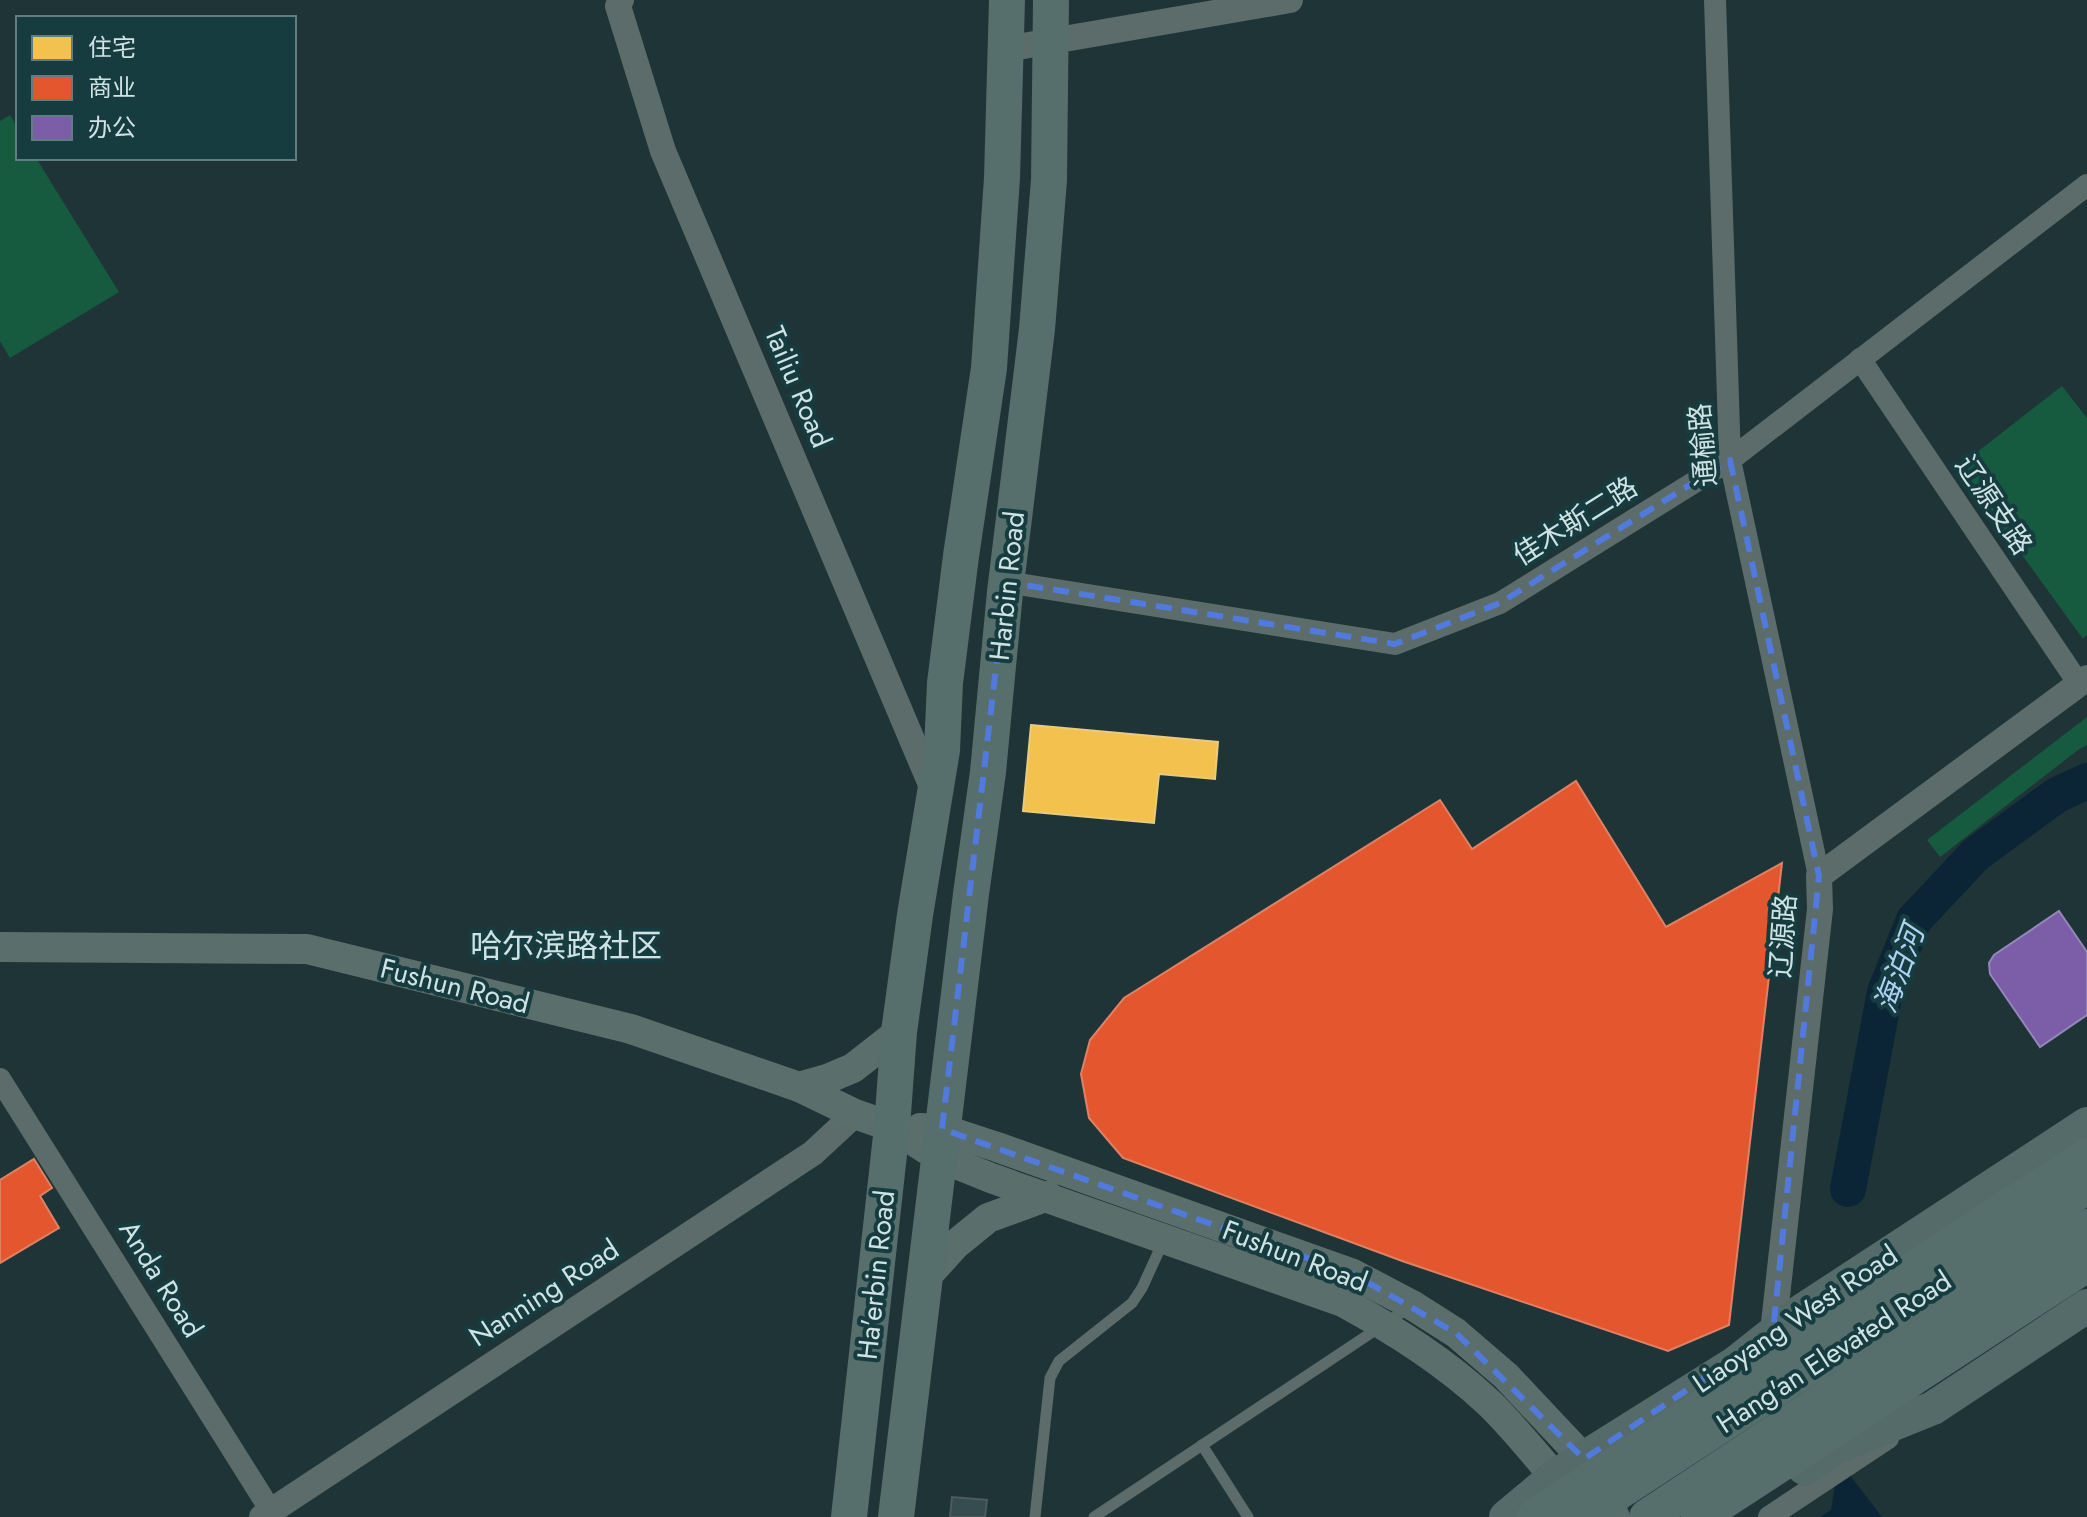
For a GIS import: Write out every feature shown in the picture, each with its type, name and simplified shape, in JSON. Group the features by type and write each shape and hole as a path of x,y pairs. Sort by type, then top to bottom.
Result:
{"highway":[{"path":"1006,49 1007,0"},
{"path":"1051,0 1051,42"},
{"name":"Harbin Road","path":"941,1143 988,772 1006,582 1037,329 1049,180 1051,42"},
{"name":"Harbin Road","path":"899,1032 942,750 945,683 989,368 1002,178 1006,49"},
{"name":"Ha'erbin Road","path":"849,1517 892,1127 899,1032"},
{"name":"Ha'erbin Road","path":"896,1517 941,1143"},
{"path":"1535,1517 2087,1156"},
{"name":"Hang'an Elevated Road","path":"1580,1517 2087,1186"},
{"name":"Hang'an Elevated Road","path":"1647,1517 2087,1227"},
{"path":"1699,1517 2087,1264"}],"main road":[{"name":"Fushun Road","path":"0,947 307,949 631,1029 799,1087 855,1114 892,1127 1353,1274 1412,1305 1456,1333 1506,1376 1584,1459 1615,1517"},
{"path":"799,1087 853,1068 899,1032"},
{"name":"Liaoyang West Road","path":"1506,1517 1554,1477 1734,1364 1786,1322 2087,1124"},
{"name":"Fushun Road","path":"941,1143 991,1178 1343,1302 1384,1324 1436,1358 1491,1405 1592,1517"},
{"path":"926,1277 956,1244 988,1218 1048,1196"},
{"path":"1745,1515 1837,1459 1933,1408 2087,1306"}],"street":[{"name":"Tailiu Road","path":"621,0 618,6 663,151 935,794"},
{"path":"1006,49 1214,8 1290,0"},
{"name":"通榆路","path":"1715,0 1730,460 1819,876"},
{"name":"佳木斯二路","path":"1006,582 1395,644 1500,603 1730,460 2087,185"},
{"name":"辽源支路","path":"1860,359 2083,681"},
{"name":"辽源路","path":"1786,1322 1820,909 1819,876 2083,681"},
{"name":"Anda Road","path":"0,1079 267,1514"},
{"name":"Nanning Road","path":"267,1514 813,1153 855,1114"}],"lane":[{"path":"1035,1517 1053,1369 1132,1303 1164,1238"},
{"path":"1094,1517 1412,1305"},
{"path":"1202,1445 1248,1517"}],"highlighted area":[{"path":"1730,460 1819,876 1773,1332 1584,1459 1456,1333 1353,1274 942,1129 1006,582 1395,644 1500,603"}],"green space":[{"path":"10,115 16,125 16,160 37,160 119,292 10,358 0,341 0,121"},
{"path":"2062,386 2087,418 2087,635 2083,639 1958,467"},
{"path":"2087,717 2087,745 1940,857 1927,840"}],"water":[{"path":"1849,1474 1882,1517 1790,1517"}],"pier":[{"path":"1836,1478 1831,1510 1820,1517 1785,1517"}],"building: 住宅":[{"path":"1031,725 1218,742 1215,779 1159,774 1154,823 1023,811"}],"building: 商业":[{"path":"1576,781 1666,927 1782,863 1729,1325 1668,1351 1405,1262 1123,1158 1089,1118 1081,1074 1090,1040 1124,998 1440,800 1472,849"},
{"path":"34,1159 52,1188 40,1196 59,1228 0,1263 0,1180"}],"building: 办公":[{"path":"2059,911 2087,952 2087,1015 2040,1047 1990,974 1989,963 1994,955"}],"building: 其他":[{"path":"952,1497 987,1500 985,1517 950,1517"}],"waterway":[{"name":"海泊河","path":"1848,1189 1885,992 1914,920 1976,854 2057,795 2087,781"}],"district":[{"name":"哈尔滨路社区","path":"566,946"}]}
